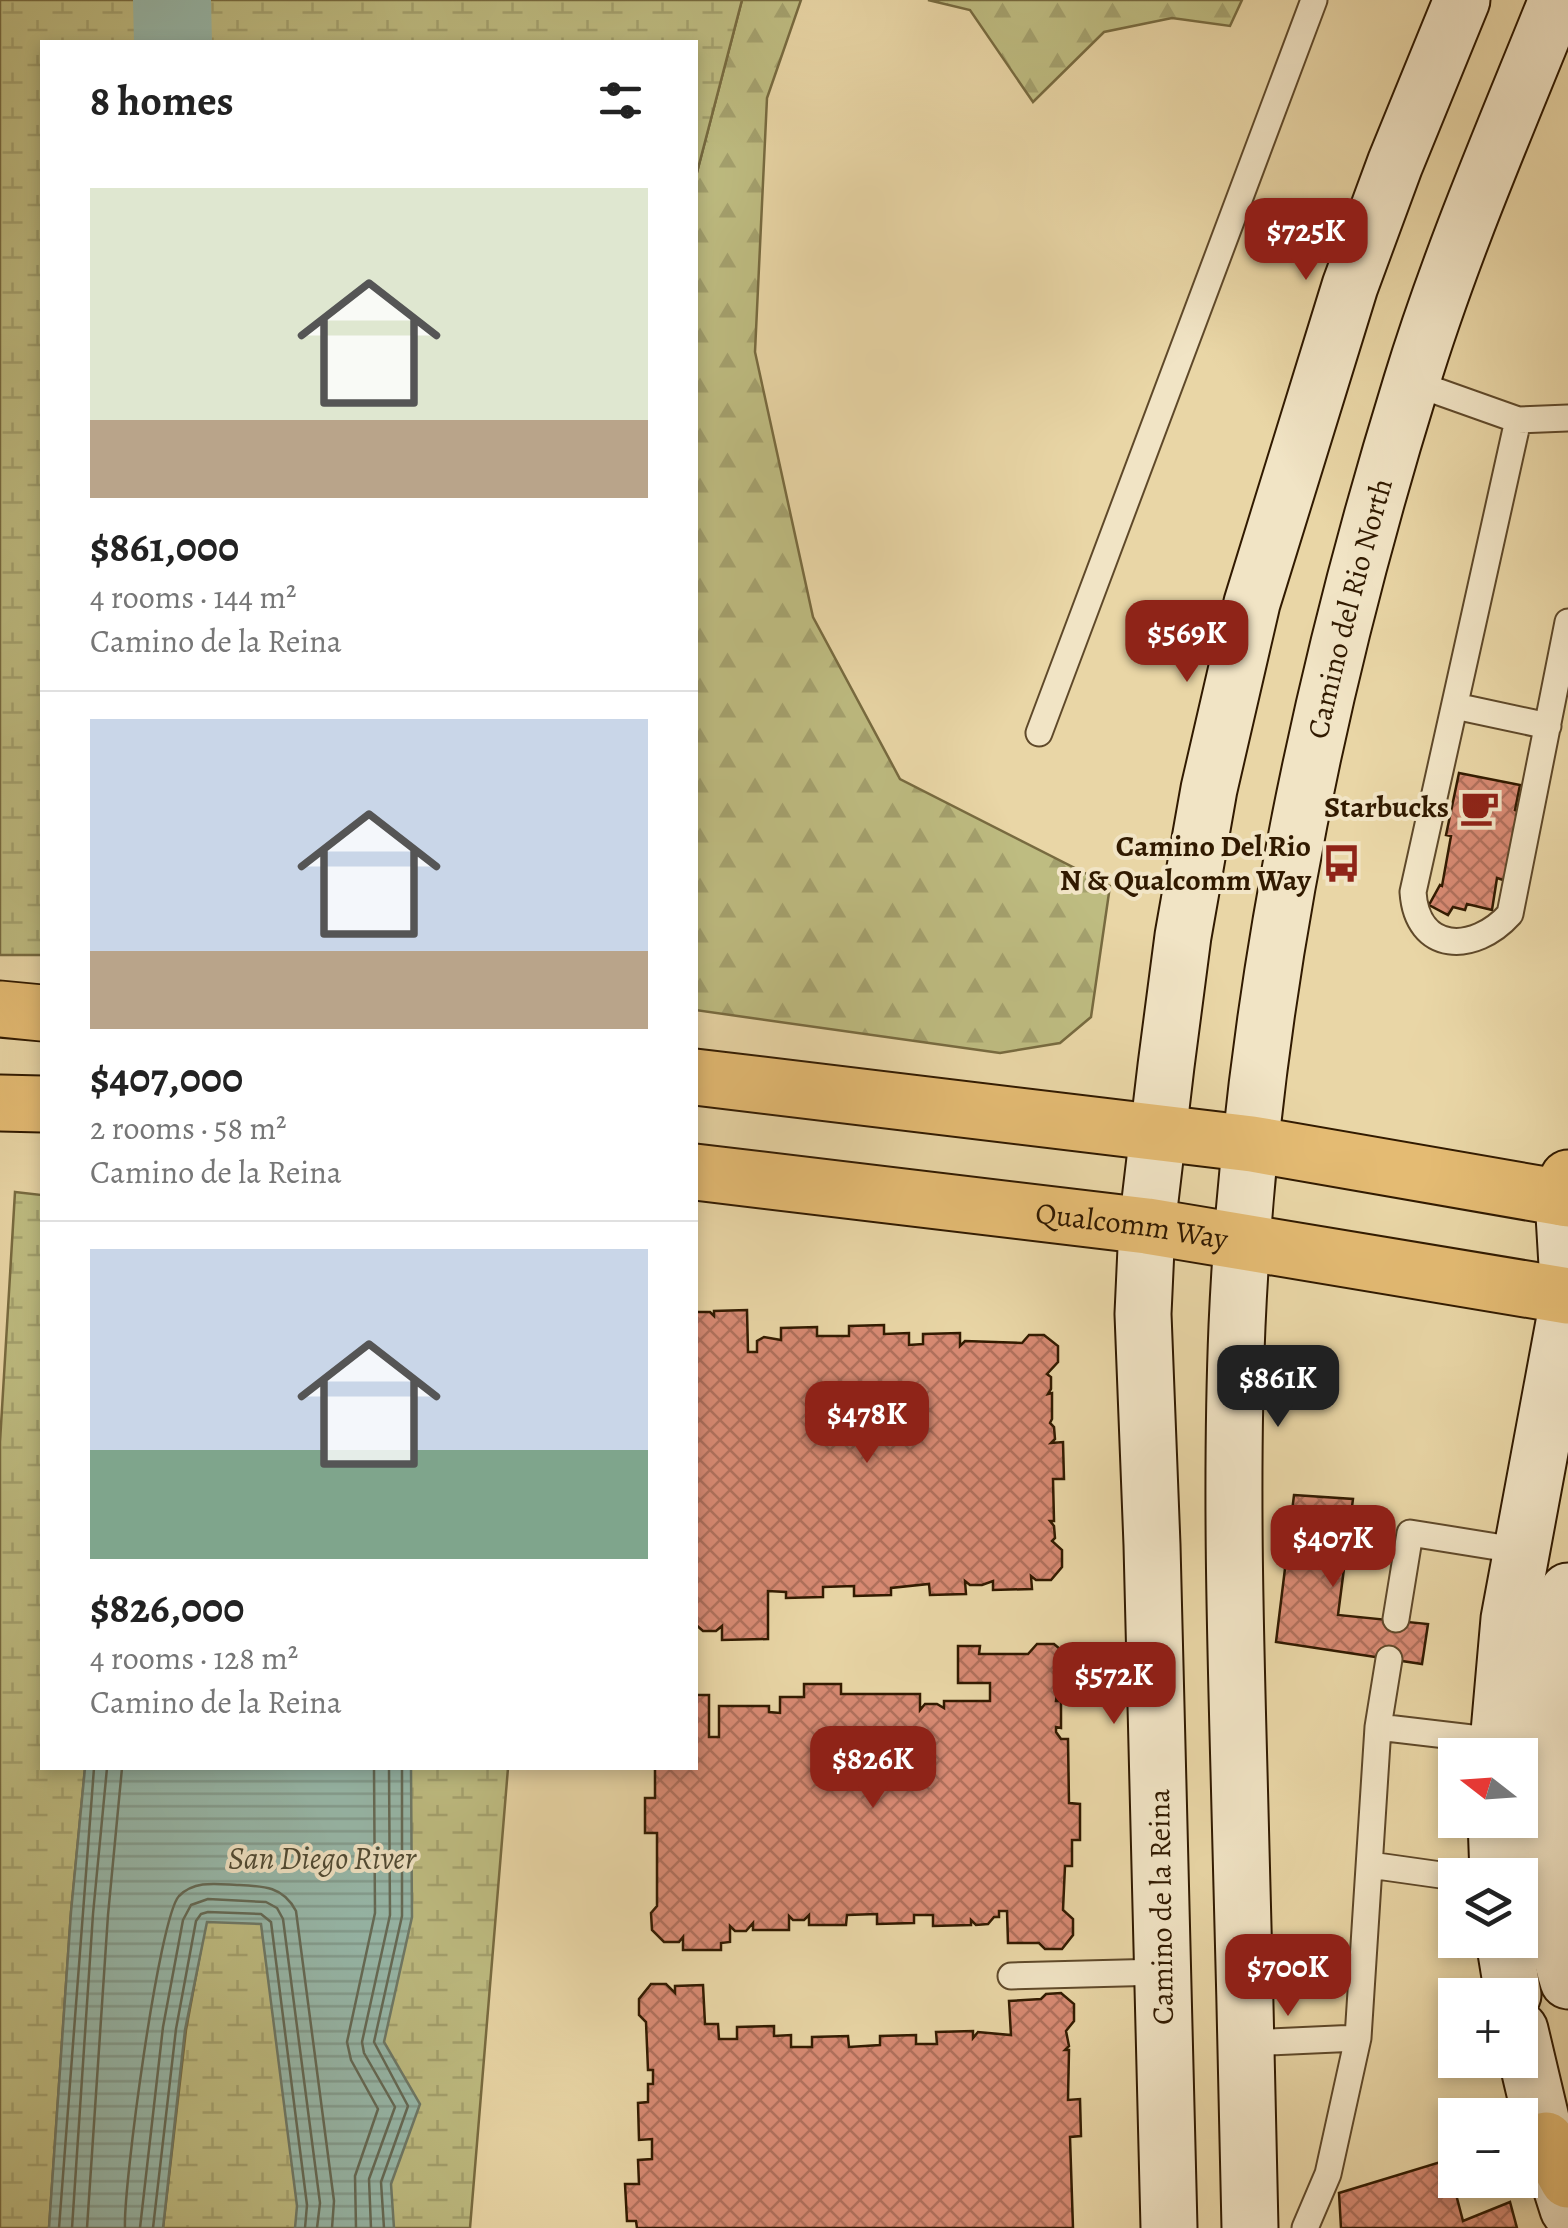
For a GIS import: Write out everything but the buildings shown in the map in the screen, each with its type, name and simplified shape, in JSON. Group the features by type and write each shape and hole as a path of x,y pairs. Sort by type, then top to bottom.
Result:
{"main road":[{"path":"1147,1226 1195,864 1252,603 1350,286 1394,164 1462,0"},
{"name":"Camino del Rio North","path":"1243,1240 1272,982 1311,768 1346,620 1411,382 1484,176 1557,0"},
{"path":"0,1009 40,1013"},
{"path":"698,1077 1252,1144 1566,1192 1568,1282"},
{"path":"0,1102 40,1104"},
{"name":"Qualcomm Way","path":"698,1172 1147,1226 1568,1298"},
{"name":"Camino de la Reina","path":"1147,1226 1143,1314 1169,2228"},
{"path":"1243,1240 1237,1321 1234,1559 1250,2228"},
{"path":"1498,1738 1509,1619 1568,1298"},
{"path":"1568,1591 1556,1662 1549,1826 1557,1930 1568,1980"},
{"path":"1534,2078 1568,2209"}],"lane":[{"path":"1039,733 1314,0"},
{"path":"1411,382 1518,420 1568,418"},
{"path":"1518,420 1413,892 1414,912 1437,936 1453,941 1484,937 1510,914 1568,622"},
{"path":"1455,706 1548,726"},
{"path":"1396,1619 1410,1533 1522,1550"},
{"path":"1305,2228 1328,2174 1358,2038 1378,1727 1389,1659"},
{"path":"1378,1727 1440,1738"},
{"path":"1370,1865 1438,1875"},
{"path":"1011,1976 1162,1972"},
{"path":"1246,2043 1358,2038"}],"green space":[{"path":"0,0 742,0 698,169 698,40 40,40 40,955 0,955"},
{"path":"742,0 801,0 767,98 755,352 813,617 900,779 1110,886 1091,1017 1060,1043 1000,1053 698,1010 698,169"},
{"path":"928,0 1242,0 1230,26 1172,18 1104,32 1033,102 970,10"},
{"path":"15,1192 40,1195 40,1770 85,1770 49,2228 0,2228 0,1442"},
{"path":"244,1770 508,1770 470,2228 163,2228 186,2030 206,1922"}],"water":[{"name":"San Diego River","path":"85,1770 411,1770 412,1917 384,2042 420,2104 391,2184 394,2228 295,2228 297,2206 261,1924 207,1922 185,2030 163,2228 49,2228"}],"waterway":[{"name":"San Diego River","path":"172,0 173,40"}],"place":[{"name":"Starbucks","path":"1479,807"},
{"name":"Camino Del Rio N & Qualcomm Way","path":"1341,863"}]}
